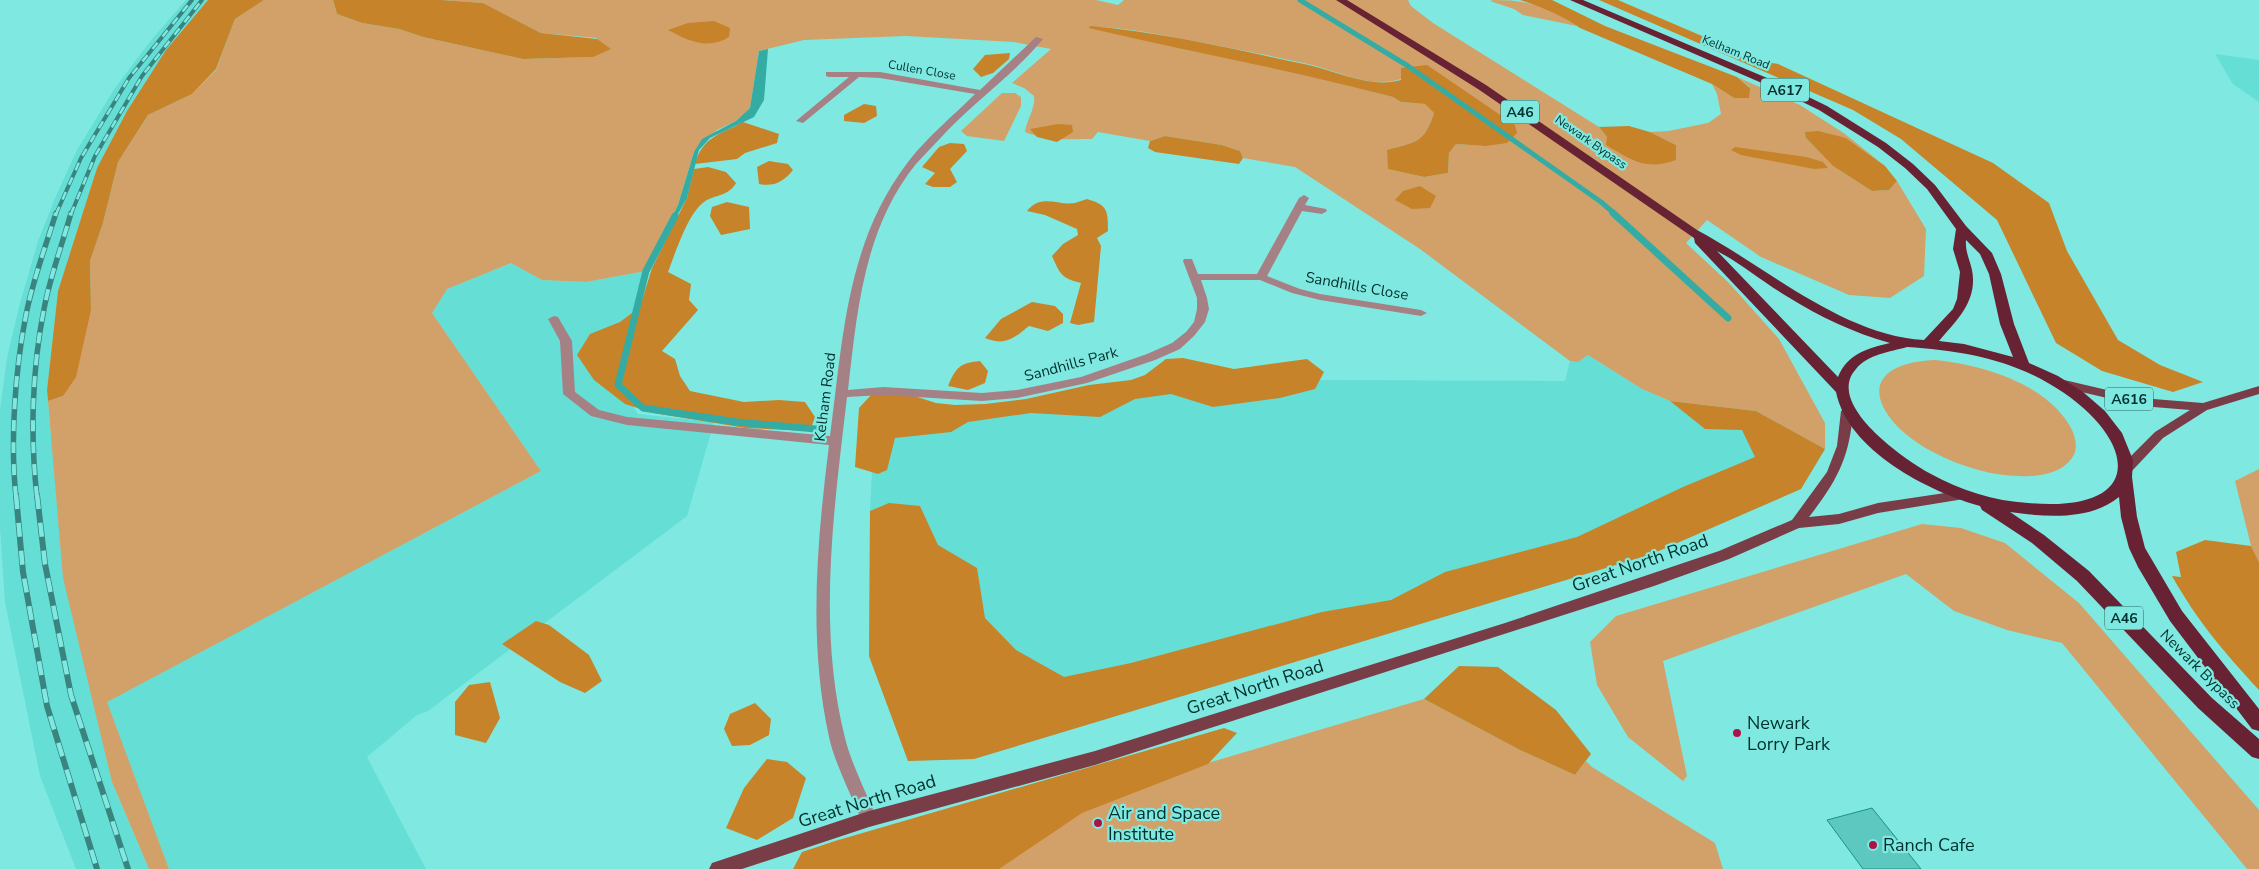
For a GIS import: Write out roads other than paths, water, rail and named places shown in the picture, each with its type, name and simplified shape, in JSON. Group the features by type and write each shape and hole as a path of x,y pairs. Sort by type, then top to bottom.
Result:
{"highway":[{"name":"Newark Bypass","path":"1341,0 1482,87 1693,233 1728,252 1793,295 1844,322 1870,333 1907,343 1929,343 1975,350 2023,366 2056,382 2085,402 2108,424 2120,443 2129,517 2137,548 2144,563 2176,616 2259,723"},
{"name":"Kelham Road","path":"1575,0 1782,88 1852,124 1882,144 1931,187 1962,229 1986,253 2001,293 2007,324 2023,366"},
{"path":"1929,343 1959,310 1964,299 1966,272 1959,249 1962,229"},
{"name":"Newark Bypass","path":"1693,233 1842,390"},
{"path":"1907,343 1879,348 1858,358 1846,372 1842,390 1847,410 1866,437 1886,454 1924,478 1971,497 2022,509 2052,510 2072,509 2090,505 2109,496 2121,484 2125,473"},
{"name":"Newark Bypass","path":"1971,497 2038,539 2070,564 2205,703 2259,751"}],"main road":[{"name":"A616","path":"2056,382 2141,402 2203,407"},
{"name":"A616","path":"2125,473 2159,434 2203,407 2259,390"},
{"name":"Great North Road","path":"1797,523 1834,474 1846,433 1847,410"},
{"name":"Great North Road","path":"718,869 869,819 1096,758 1505,629 1668,576 1724,555 1797,523 1840,519 1878,508 1971,497"}],"street":[{"name":"Kelham Road","path":"869,819 837,739 827,677 823,629 827,523 859,272 878,219 892,193 912,163 945,128 1039,39"},
{"name":"Cullen Close","path":"829,74 858,74 982,93"},
{"path":"800,121 858,74"},
{"path":"1261,277 1301,202 1322,211"},
{"name":"Sandhills Park","path":"842,394 883,391 982,397 1017,394 1083,380 1151,357 1176,346 1200,322 1203,309 1202,298 1188,261"},
{"name":"Sandhills Close","path":"1195,277 1261,277 1296,291 1320,297 1421,312"},
{"path":"554,319 566,341 569,394 595,412 627,421 675,427 836,441"}],"waterway":[{"path":"1300,0 1408,66 1601,202 1615,214"},
{"path":"1613,213 1728,318"},
{"path":"675,216 646,271 618,385 643,408 737,422 816,429"}],"railway":[{"path":"56,214 81,158 129,78 192,0"},
{"path":"71,214 95,156 142,76 202,0"},
{"path":"16,497 13,453 16,382 22,336 32,290 56,213"},
{"path":"37,497 33,450 33,403 37,355 47,297 71,213"},
{"path":"16,495 23,572 47,706 97,869"},
{"path":"37,495 45,564 71,695 128,869"}],"place":[{"name":"Newark Lorry Park","path":"1737,733"},
{"name":"Air and Space Institute","path":"1098,823"},
{"name":"Ranch Cafe","path":"1873,845"}]}
